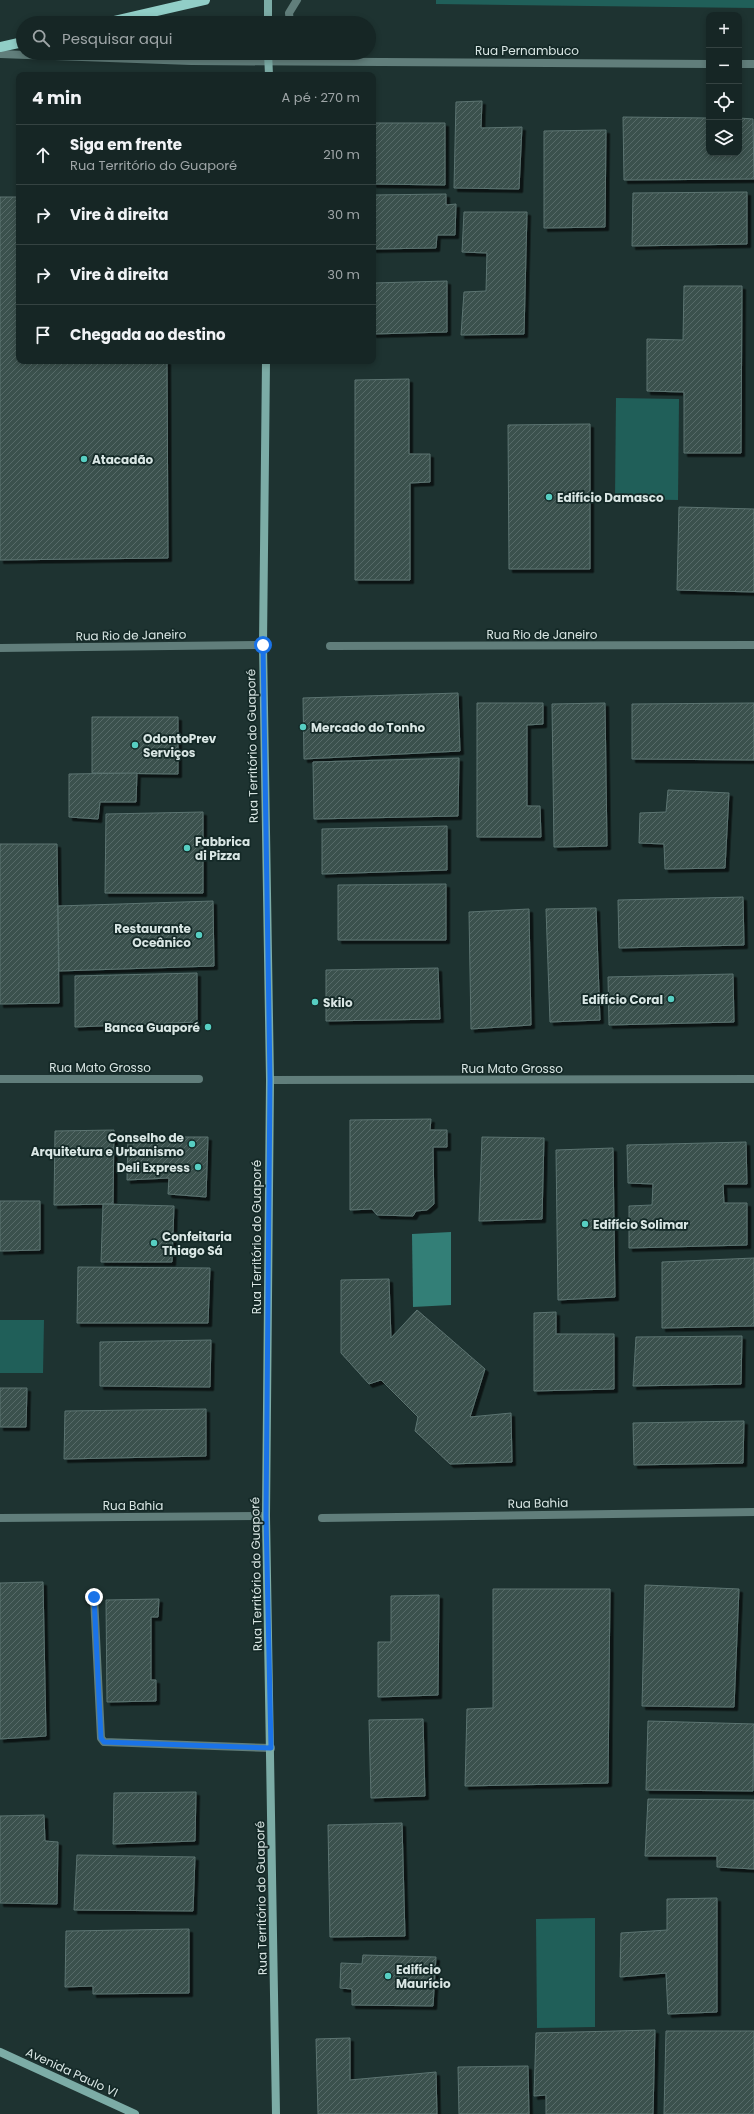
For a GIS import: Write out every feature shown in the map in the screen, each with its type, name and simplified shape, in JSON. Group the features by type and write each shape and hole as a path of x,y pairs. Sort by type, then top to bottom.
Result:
{"main road":[{"path":"135,16 205,0"},
{"path":"0,47 16,44"}],"street":[{"path":"268,0 268,16"},
{"path":"289,16 289,13 297,0"},
{"name":"Rua Pernambuco","path":"0,54 16,55"},
{"name":"Rua Pernambuco","path":"164,60 210,60"},
{"path":"268,72 269,60"},
{"name":"Rua Pernambuco","path":"326,60 706,64"},
{"path":"742,64 754,64"},
{"name":"Rua Território do Guaporé","path":"266,364 263,645 270,1080 266,1516 276,2114"},
{"name":"Rua Rio de Janeiro","path":"0,648 263,645"},
{"name":"Rua Rio de Janeiro","path":"330,646 754,645"},
{"name":"Rua Mato Grosso","path":"0,1079 199,1079"},
{"name":"Rua Mato Grosso","path":"270,1080 754,1079"},
{"name":"Rua Bahia","path":"322,1518 754,1512"},
{"name":"Rua Bahia","path":"0,1518 266,1516"},
{"path":"94,1597 101,1738 104,1742 271,1748"},
{"name":"Avenida Paulo VI","path":"0,2052 135,2114"}],"shaded area":[{"path":"436,0 754,0 754,8 436,4"},
{"path":"616,398 679,399 678,500 615,499"},
{"path":"451,1232 451,1305 413,1307 412,1234"},
{"path":"0,1320 44,1320 43,1373 0,1373"},
{"path":"595,1918 595,2027 537,2028 536,1919"}],"building":[{"path":"482,101 481,128 522,127 519,189 454,188 456,102"},
{"path":"623,117 706,118 706,156 742,156 742,118 753,119 754,179 624,180"},
{"path":"376,123 445,123 445,185 376,184"},
{"path":"606,130 605,227 544,228 544,131"},
{"path":"747,192 747,244 632,246 633,193"},
{"path":"446,194 446,205 456,204 455,235 437,235 436,248 376,249 376,195"},
{"name":"Atacadão","path":"0,197 16,197 16,364 167,364 168,558 0,560"},
{"path":"464,212 527,212 524,334 461,335 464,292 486,291 487,253 462,252"},
{"path":"447,281 447,332 376,334 376,283"},
{"path":"684,286 742,286 741,453 684,453 684,392 647,391 647,339 683,340"},
{"path":"409,379 409,454 430,454 430,482 410,483 410,580 355,580 355,380"},
{"name":"Edifício Damasco","path":"590,424 590,569 509,569 508,425"},
{"path":"679,507 754,509 754,592 677,590"},
{"path":"458,693 460,751 304,759 303,698"},
{"path":"477,703 543,703 543,724 527,725 527,806 540,806 541,837 477,837"},
{"path":"605,703 607,846 554,847 552,704"},
{"path":"754,703 754,760 632,759 632,704"},
{"name":"OdontoPrev Serviços","path":"92,717 178,717 178,774 92,773"},
{"path":"459,758 458,816 314,819 313,762"},
{"path":"137,773 136,802 100,802 98,819 69,817 69,774"},
{"path":"668,790 729,793 725,868 665,869 664,844 639,843 640,813 666,812"},
{"path":"203,812 203,893 105,893 106,814"},
{"path":"447,826 447,870 322,874 322,829"},
{"path":"0,844 57,844 59,1003 0,1004"},
{"path":"446,884 446,940 338,940 338,885"},
{"path":"743,897 744,945 619,948 618,900"},
{"path":"213,901 214,966 59,971 58,906"},
{"path":"596,908 600,1020 550,1022 546,909"},
{"path":"529,909 531,1025 471,1029 469,912"},
{"path":"438,968 440,1019 326,1021 326,970"},
{"path":"197,973 197,1022 75,1027 75,976"},
{"name":"Edifício Coral","path":"733,974 734,1022 609,1025 608,977"},
{"path":"431,1119 430,1130 447,1130 447,1147 433,1147 434,1204 427,1210 416,1211 413,1216 377,1215 372,1209 350,1210 350,1120"},
{"path":"114,1130 113,1204 54,1205 55,1131"},
{"path":"128,1137 208,1137 206,1197 168,1194 169,1178 127,1180"},
{"path":"482,1137 544,1138 542,1219 479,1221"},
{"path":"746,1142 747,1184 723,1184 724,1203 747,1203 747,1245 629,1248 629,1206 652,1205 653,1184 628,1183 627,1145"},
{"name":"Edifício Solimar","path":"613,1148 615,1297 558,1300 556,1150"},
{"path":"0,1201 40,1201 40,1250 0,1251"},
{"path":"103,1204 174,1206 172,1262 101,1262"},
{"path":"754,1258 754,1326 662,1328 662,1262"},
{"path":"78,1267 210,1268 208,1323 77,1323"},
{"path":"389,1279 391,1338 417,1310 485,1369 470,1417 511,1413 512,1462 450,1464 415,1431 418,1417 381,1380 369,1384 341,1353 341,1280"},
{"path":"556,1312 556,1334 614,1334 614,1389 534,1391 534,1313"},
{"path":"742,1336 741,1384 633,1386 636,1337"},
{"path":"211,1340 210,1387 100,1386 100,1342"},
{"path":"0,1388 27,1388 26,1427 0,1427"},
{"path":"206,1409 206,1456 64,1459 65,1411"},
{"path":"744,1421 743,1463 634,1465 633,1423"},
{"path":"43,1582 46,1736 0,1739 0,1583"},
{"path":"645,1585 739,1589 734,1707 642,1706"},
{"path":"493,1589 610,1589 608,1783 465,1786 467,1709 493,1708"},
{"path":"439,1595 438,1695 378,1697 378,1642 391,1642 391,1596"},
{"path":"159,1599 158,1617 151,1617 151,1680 156,1680 156,1701 107,1702 106,1600"},
{"path":"423,1719 425,1796 371,1798 369,1720"},
{"path":"648,1721 754,1724 753,1791 646,1790"},
{"path":"196,1792 195,1841 113,1844 114,1793"},
{"path":"648,1799 754,1800 754,1869 717,1867 717,1856 645,1856"},
{"path":"44,1815 45,1841 58,1842 57,1904 0,1903 0,1816"},
{"path":"402,1823 405,1936 330,1937 328,1825"},
{"path":"77,1855 195,1857 193,1911 74,1910"},
{"path":"717,1898 717,2012 668,2014 666,1973 620,1977 621,1933 667,1930 667,1899"},
{"path":"189,1929 189,1993 93,1994 93,1986 65,1987 66,1931"},
{"name":"Edifício Maurício","path":"363,1955 436,1957 433,2006 352,2005 352,1989 340,1988 341,1963 362,1964"},
{"path":"655,2030 653,2114 546,2114 546,2095 534,2096 536,2033"},
{"path":"666,2031 754,2031 754,2114 664,2114"},
{"path":"350,2038 350,2080 436,2072 437,2114 318,2114 316,2039"},
{"path":"528,2066 529,2114 459,2114 458,2067"}],"place":[{"name":"Atacadão","path":"84,459"},
{"name":"Edifício Damasco","path":"549,497"},
{"name":"Mercado do Tonho","path":"303,727"},
{"name":"OdontoPrev Serviços","path":"135,745"},
{"name":"Fabbrica di Pizza","path":"187,848"},
{"name":"Restaurante Oceânico","path":"199,935"},
{"name":"Edifício Coral","path":"671,999"},
{"name":"Skilo","path":"315,1002"},
{"name":"Banca Guaporé","path":"208,1027"},
{"name":"Conselho de Arquitetura e Urbanismo","path":"192,1144"},
{"name":"Deli Express","path":"198,1167"},
{"name":"Edifício Solimar","path":"585,1224"},
{"name":"Confeitaria Thiago Sá","path":"154,1243"},
{"name":"Edifício Maurício","path":"388,1976"}],"route":[{"path":"94,1597 101,1738 104,1742 271,1748 266,1516 270,1080 263,645"}]}
